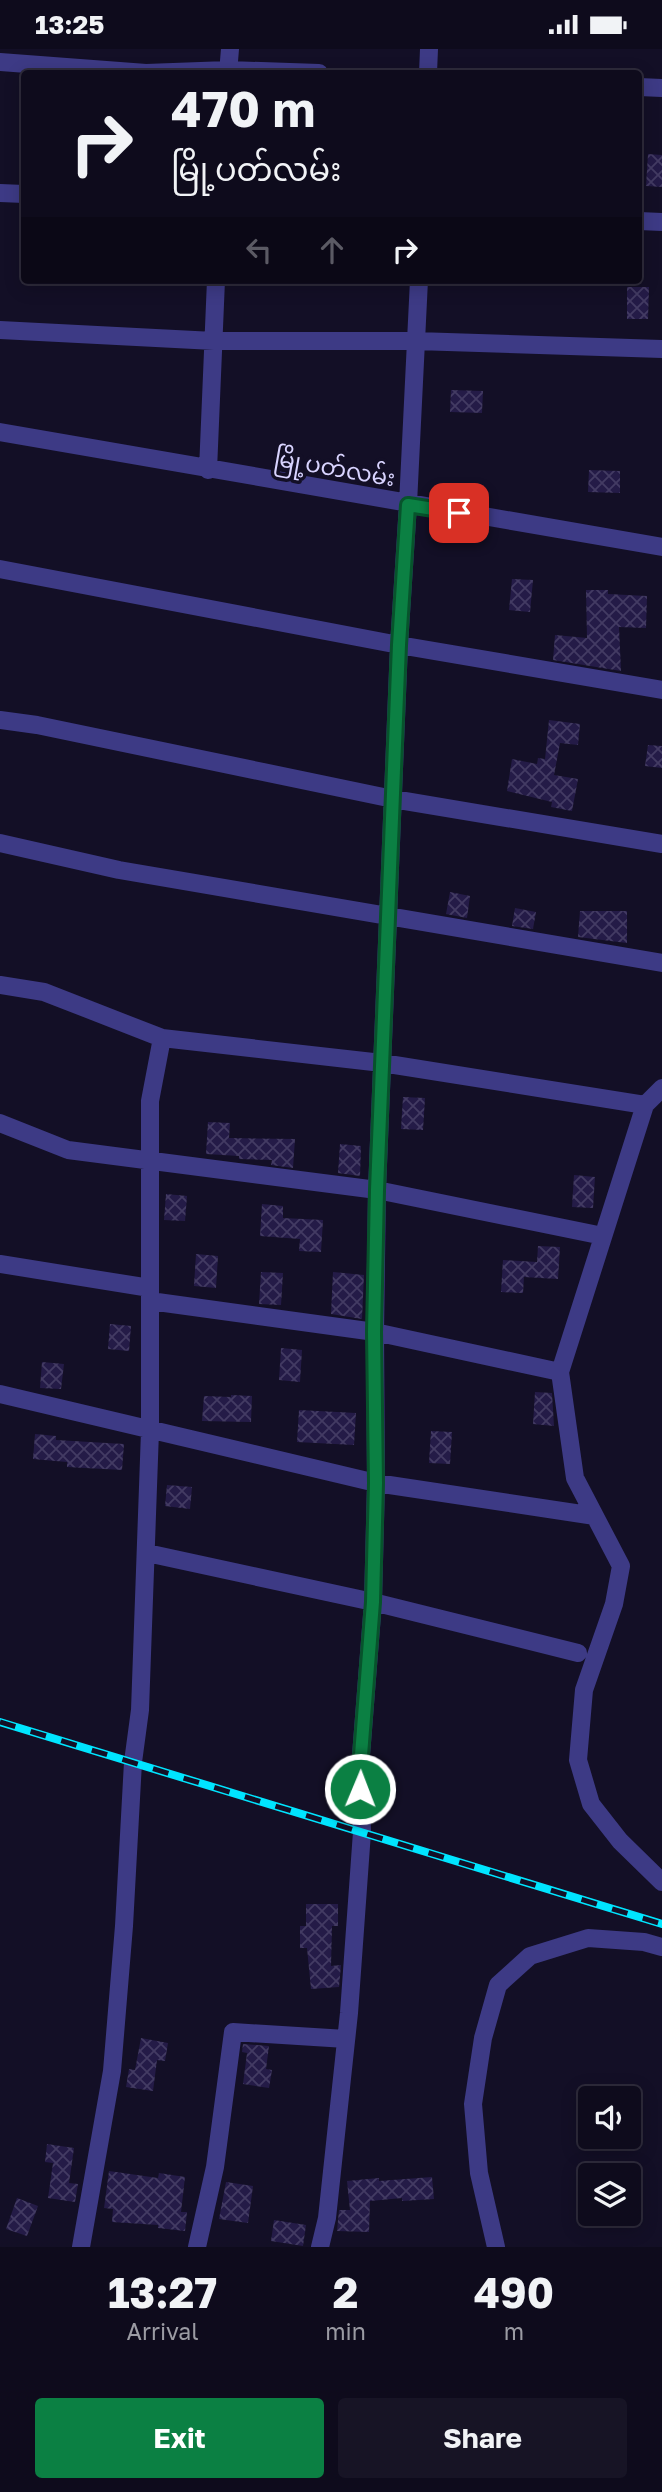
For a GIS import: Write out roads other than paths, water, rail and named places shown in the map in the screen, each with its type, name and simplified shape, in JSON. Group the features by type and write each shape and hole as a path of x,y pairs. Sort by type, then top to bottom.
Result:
{"street":[{"path":"228,70 230,49"},
{"path":"428,70 429,49"},
{"path":"0,62 106,70"},
{"path":"642,87 662,88"},
{"path":"0,193 21,194"},
{"path":"642,221 662,222"},
{"path":"208,470 216,284"},
{"path":"320,2247 327,2218 346,2039 362,1832 360,1768 373,1602 376,1483 374,1332 377,1190 399,645 419,284"},
{"path":"0,330 214,341 416,341 662,349"},
{"name":"မြို့ပတ်လမ်း","path":"0,432 662,547"},
{"path":"0,569 399,645 662,690"},
{"path":"0,720 393,799 662,844"},
{"path":"0,843 119,870 662,963"},
{"path":"0,985 44,992 162,1038 382,1063 645,1105"},
{"path":"81,2247 112,2071 124,1926 133,1762 140,1710 150,1431 150,1101 162,1038"},
{"path":"662,1087 645,1105 560,1372 575,1478 621,1566 614,1604 584,1690 578,1759 591,1804 620,1842 662,1882"},
{"path":"0,1123 68,1150 377,1190 603,1236"},
{"path":"0,1264 150,1295 374,1332 560,1372"},
{"path":"0,1394 376,1483 595,1516"},
{"path":"147,1553 373,1602 578,1653"},
{"path":"496,2247 479,2173 474,2104 482,2038 498,1985 530,1957 588,1938 645,1942 662,1947"},
{"path":"197,2247 215,2167 233,2032 346,2039"}],"railway":[{"path":"0,1722 662,1924"}]}
